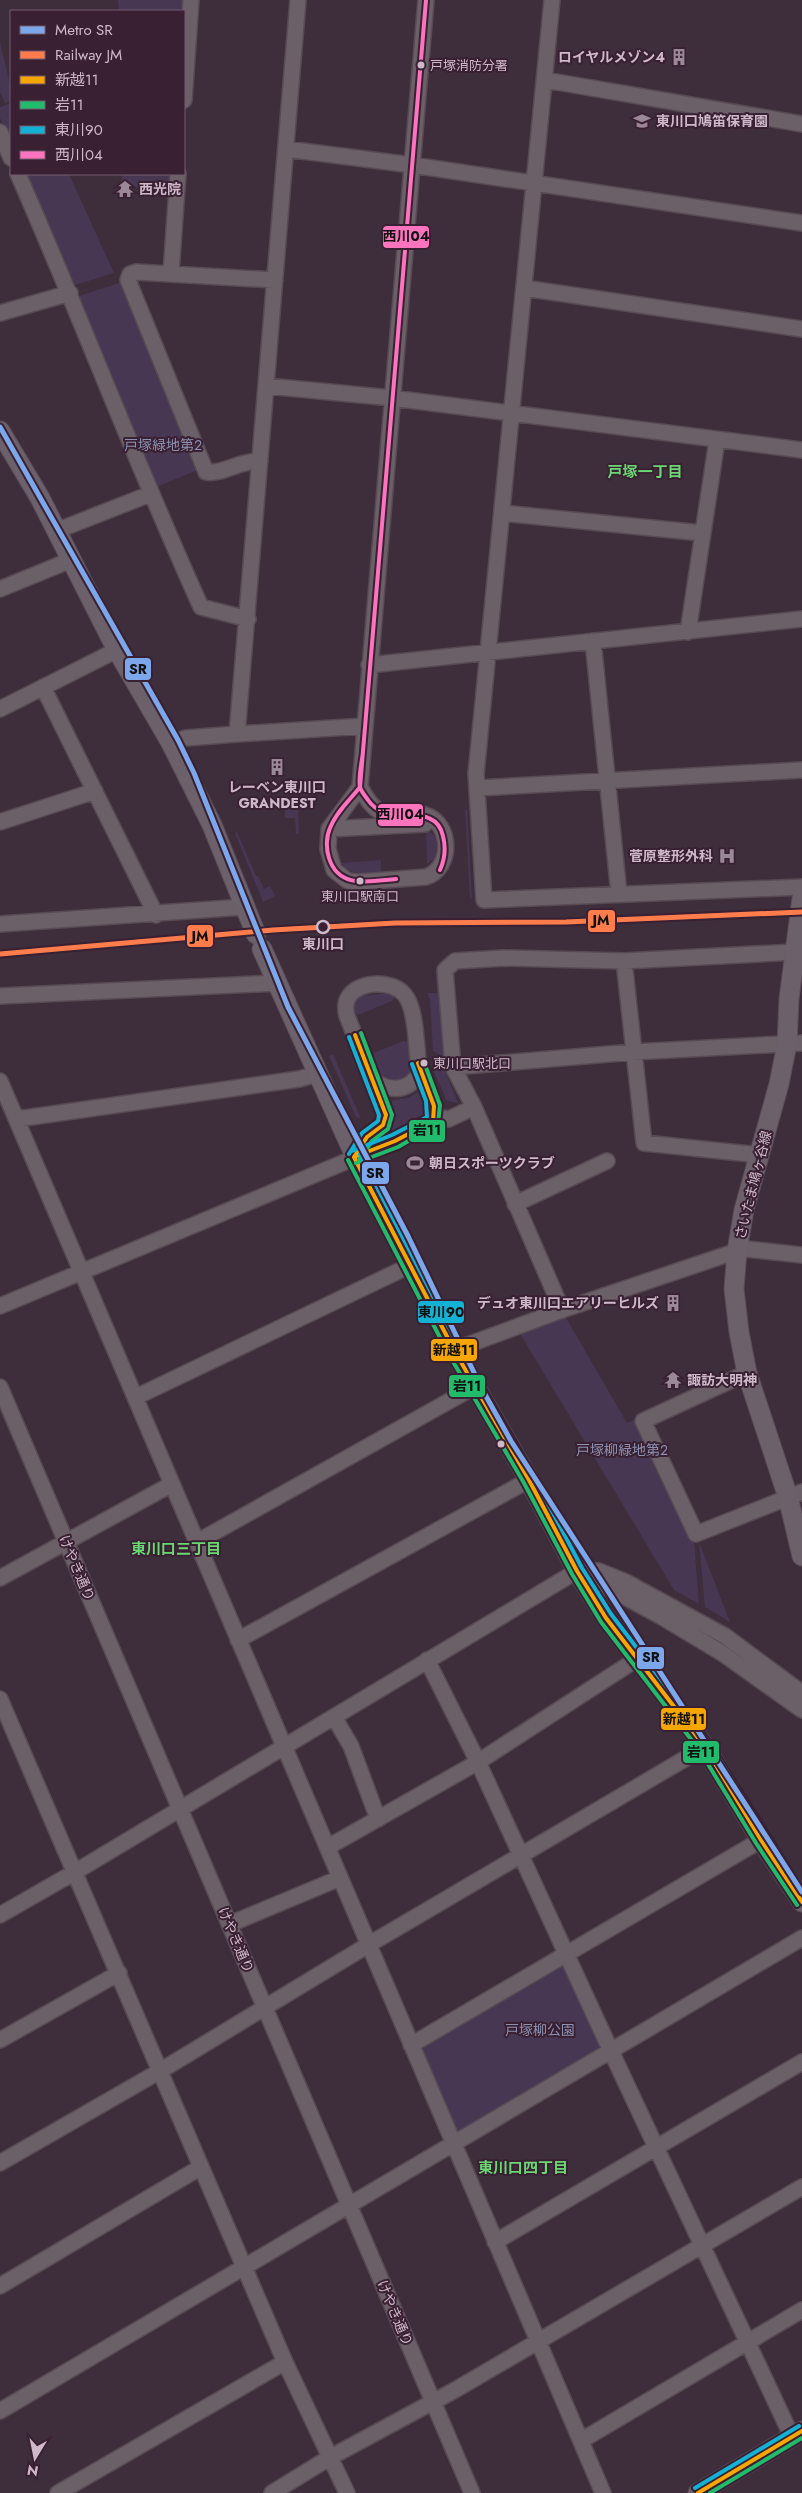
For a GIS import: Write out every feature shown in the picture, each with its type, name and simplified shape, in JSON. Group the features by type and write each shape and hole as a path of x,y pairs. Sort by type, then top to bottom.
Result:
{"main road":[{"path":"0,431 56,530 117,650 172,743 212,825 244,907 354,1157 454,1350 529,1480 577,1571 606,1618 704,1747 761,1840 802,1902"},
{"name":"さいたま鳩ヶ谷線","path":"802,898 789,999 795,1044 744,1210 736,1251 734,1289 739,1332 747,1373 795,1494 802,1556"},
{"path":"698,2493 797,2434"}],"street":[{"path":"185,86 191,0"},
{"path":"237,734 298,0"},
{"path":"360,788 368,800 382,813 424,814 438,823 443,832 445,858 435,874 426,877 358,882 348,881 334,870 328,849 329,829 360,788 426,0"},
{"path":"552,0 476,774 484,900 802,887"},
{"path":"545,80 802,124"},
{"path":"0,132 10,156"},
{"path":"286,149 412,165 802,223"},
{"path":"18,175 70,293 150,494 201,606 248,619"},
{"path":"171,273 178,175"},
{"path":"260,460 244,462 212,473 206,472 128,280 130,274 136,272 275,280"},
{"path":"524,288 802,329"},
{"path":"0,313 70,293"},
{"path":"267,386 512,412 802,450"},
{"path":"688,632 717,440"},
{"path":"56,530 150,494"},
{"path":"502,513 702,533"},
{"path":"0,589 71,560"},
{"path":"370,665 802,619"},
{"path":"593,641 619,894"},
{"path":"0,708 117,650"},
{"path":"42,687 156,914"},
{"path":"172,743 186,738 365,726"},
{"path":"478,788 802,770"},
{"path":"0,822 95,791"},
{"path":"329,829 438,823"},
{"path":"0,924 244,907"},
{"path":"562,1310 474,1108 453,1067 445,970 448,965 455,961 504,958 624,962 798,940"},
{"path":"624,962 644,1143 760,1154"},
{"path":"0,996 278,983"},
{"path":"0,1306 80,1270 354,1157 430,1124 434,1117 432,1102 420,1073 410,1006 406,997 396,988 387,985 358,987 346,997 346,1012 385,1110 385,1120 379,1129 363,1142 354,1157"},
{"path":"453,1067 526,1063 633,1052 795,1044"},
{"path":"374,1082 396,1089 410,1085 420,1073"},
{"path":"16,1119 299,1079 317,1074"},
{"path":"0,1081 453,2144 582,2440 603,2493"},
{"path":"434,1117 449,1119 474,1108"},
{"path":"515,1204 608,1161"},
{"path":"454,1350 562,1310 736,1251 747,1249 802,1255"},
{"path":"136,1398 410,1266"},
{"path":"747,1373 643,1421 696,1534 795,1494"},
{"path":"197,1542 476,1386"},
{"name":"けやき通り","path":"0,1387 472,2493"},
{"path":"238,1640 529,1480"},
{"path":"0,1578 172,1484"},
{"path":"577,1571 715,1649 802,1710"},
{"path":"0,1915 577,1571 599,1571 626,1582 724,1636 802,1692"},
{"path":"328,1847 478,1762 637,1659"},
{"path":"427,1660 478,1762 520,1857 703,2246 797,2434"},
{"path":"0,1699 286,2362 329,2458 347,2493"},
{"path":"334,1717 351,1746 378,1819"},
{"path":"0,2163 160,2071 368,1945 704,1747"},
{"path":"411,2045 761,1840"},
{"path":"230,1924 340,1878"},
{"path":"0,2411 453,2144 610,2049 802,1938"},
{"path":"0,2040 119,1973"},
{"path":"495,2242 802,2062"},
{"path":"0,2286 201,2167"},
{"path":"272,2493 329,2458 433,2403 802,2188"},
{"path":"582,2440 802,2310"},
{"path":"58,2493 286,2362"}],"green space":[{"path":"118,0 186,0 184,10 119,10"},
{"path":"0,42 9,78 10,100 5,103 0,92"},
{"path":"10,103 10,142 0,118 0,107"},
{"path":"24,175 69,175 114,273 72,286"},
{"path":"122,175 171,175 170,190 121,186"},
{"name":"戸塚緑地第２","path":"122,282 200,469 154,488 76,297"},
{"path":"285,806 298,806 299,834 296,834 295,818 285,818"},
{"path":"467,809 472,898 470,898 465,810"},
{"path":"426,830 433,834 438,841 435,858 427,864"},
{"path":"237,832 256,876 258,876 264,889 270,886 275,896 263,902 235,833"},
{"path":"381,860 381,873 364,874 354,872 341,863"},
{"path":"440,972 446,1058 433,1051 430,1000 427,993 437,993 436,973"},
{"path":"391,993 395,997 392,1001 358,1015 352,1011 354,1004 361,996"},
{"path":"404,1041 409,1042 411,1073 409,1079 396,1084 381,1078 371,1056 373,1053"},
{"path":"333,1054 361,1119 356,1117 329,1056"},
{"path":"434,1060 444,1068 458,1103 447,1101 433,1070"},
{"path":"417,1092 423,1096 426,1104 426,1111 423,1117 418,1122 380,1139 392,1123 394,1114 391,1103 393,1100 409,1098"},
{"name":"戸塚柳緑地第2","path":"565,1316 627,1423 636,1419 694,1541 699,1604 674,1590 519,1332"},
{"path":"699,1542 730,1622 705,1607"},
{"name":"戸塚柳公園","path":"557,1965 566,1968 601,2041 597,2052 462,2132 453,2128 421,2054 425,2044"}],"metro line":[{"name":"SR","path":"0,427 178,740 194,773 288,1007 408,1236 482,1389 511,1441 802,1892"}],"rail line":[{"name":"JM","path":"0,954 273,930 395,923 566,922 802,912"}],"transit line":[{"name":"西川04","path":"396,879 366,882 348,879 340,875 329,858 327,843 333,822 360,787 426,0"},
{"name":"西川04","path":"363,752 360,787 368,800 376,808 387,813 421,816 431,819 438,825 443,836 445,849 440,870"},
{"name":"岩11","path":"359,1160 372,1141 388,1129 392,1115 361,1033"},
{"name":"新越11","path":"354,1157 367,1137 383,1125 386,1115 355,1035"},
{"name":"東川90","path":"349,1037 379,1115 378,1121 362,1133 349,1154"},
{"name":"岩11","path":"356,1163 398,1147 438,1124 440,1105 424,1062"},
{"name":"新越11","path":"354,1157 395,1141 433,1121 434,1106 418,1063"},
{"name":"東川90","path":"352,1151 392,1135 427,1117 426,1101 412,1064"},
{"name":"東川90","path":"360,1154 459,1347 534,1477 582,1568 611,1614 710,1744 802,1891"},
{"name":"新越11","path":"354,1157 454,1350 529,1480 577,1571 606,1618 705,1747 761,1840 802,1902"},
{"name":"岩11","path":"348,1160 448,1353 524,1483 572,1574 601,1622 700,1751 756,1843 797,1905"},
{"name":"東川90","path":"695,2488 799,2426"},
{"name":"新越11","path":"698,2493 802,2431"},
{"name":"岩11","path":"710,2493 802,2438"}],"place":[{"name":"ロイヤルメゾン4","path":"679,57"},
{"name":"戸塚消防分署","path":"421,65"},
{"name":"東川口鳩笛保育園","path":"642,121"},
{"name":"西光院","path":"125,189"},
{"name":"レーベン東川口 GRANDEST","path":"277,767"},
{"name":"菅原整形外科","path":"727,856"},
{"name":"東川口駅南口","path":"360,881"},
{"name":"東川口","path":"323,927"},
{"name":"東川口駅北口","path":"424,1063"},
{"name":"朝日スポーツクラブ","path":"415,1163"},
{"name":"デュオ東川口エアリーヒルズ","path":"673,1303"},
{"name":"諏訪大明神","path":"673,1380"}],"district":[{"name":"戸塚一丁目","path":"645,472"},
{"name":"東川口三丁目","path":"176,1549"},
{"name":"東川口四丁目","path":"523,2168"}]}
